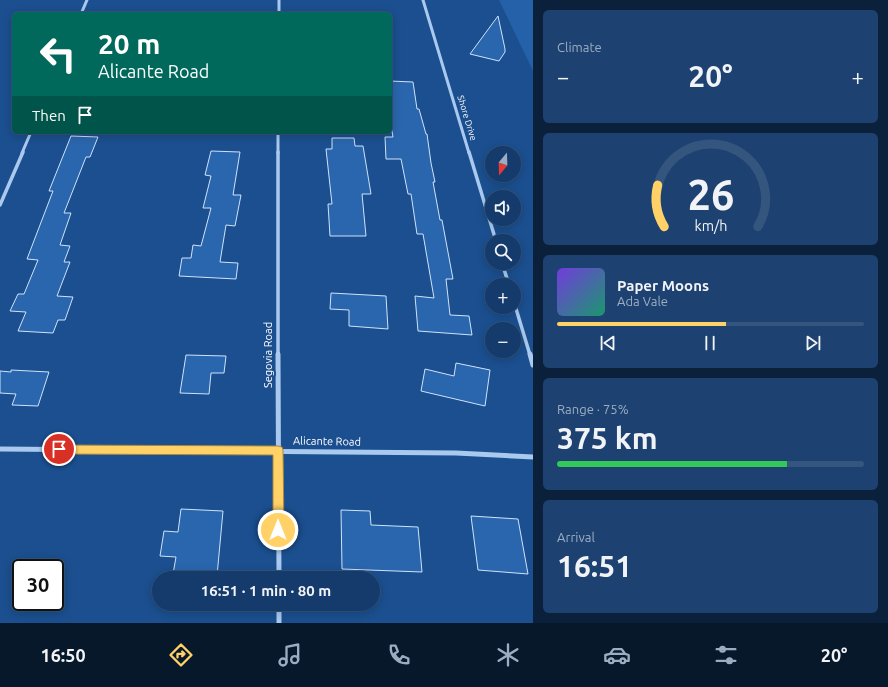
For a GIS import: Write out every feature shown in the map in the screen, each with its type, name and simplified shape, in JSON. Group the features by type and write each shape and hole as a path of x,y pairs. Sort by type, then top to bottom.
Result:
{"street":[{"path":"82,12 87,0"},
{"path":"279,0 279,12"},
{"name":"Shore Drive","path":"423,0 494,234"},
{"path":"0,205 30,134"},
{"name":"Segovia Road","path":"278,134 279,571"},
{"path":"518,314 533,364"},
{"name":"Alicante Road","path":"0,449 456,452 533,457"},
{"path":"279,611 279,623"}],"shaded area":[{"path":"499,0 533,0 533,71"}],"building":[{"path":"498,16 505,49 505,52 499,61 470,54"},
{"path":"392,81 413,82 417,109 419,109 427,134 435,182 433,182 453,279 446,279 450,315 469,316 472,335 418,331 415,296 434,298 423,234 417,234 411,194 408,194 401,159 386,159 385,137 393,137"},
{"path":"71,136 98,137 90,157 86,157 64,213 71,213 60,245 70,246 64,262 70,262 57,296 73,297 65,320 58,320 53,333 18,331 26,312 10,311 18,294 24,294 38,260 27,259 53,191 49,191"},
{"path":"332,138 354,138 355,146 363,146 371,194 362,194 366,236 330,236 328,204 332,204 326,149 332,149"},
{"path":"211,151 240,152 233,195 241,195 235,226 226,225 220,262 238,263 236,279 179,276 182,258 191,258 193,245 201,246 211,208 203,208 211,176 205,175"},
{"path":"331,293 386,296 388,329 349,326 349,310 330,309"},
{"path":"186,355 226,356 224,373 211,373 209,394 180,393"},
{"path":"456,363 490,370 485,406 421,391 425,369 454,376"},
{"path":"11,370 49,372 38,406 12,405 16,394 0,393 0,371 11,372"},
{"path":"181,509 223,511 217,571 174,571 176,557 160,556 164,531 178,532"},
{"path":"341,510 370,511 371,525 418,527 422,572 342,569"},
{"path":"471,516 518,519 528,574 478,570"}],"route":[{"path":"59,449 278,450 278,530"}]}
